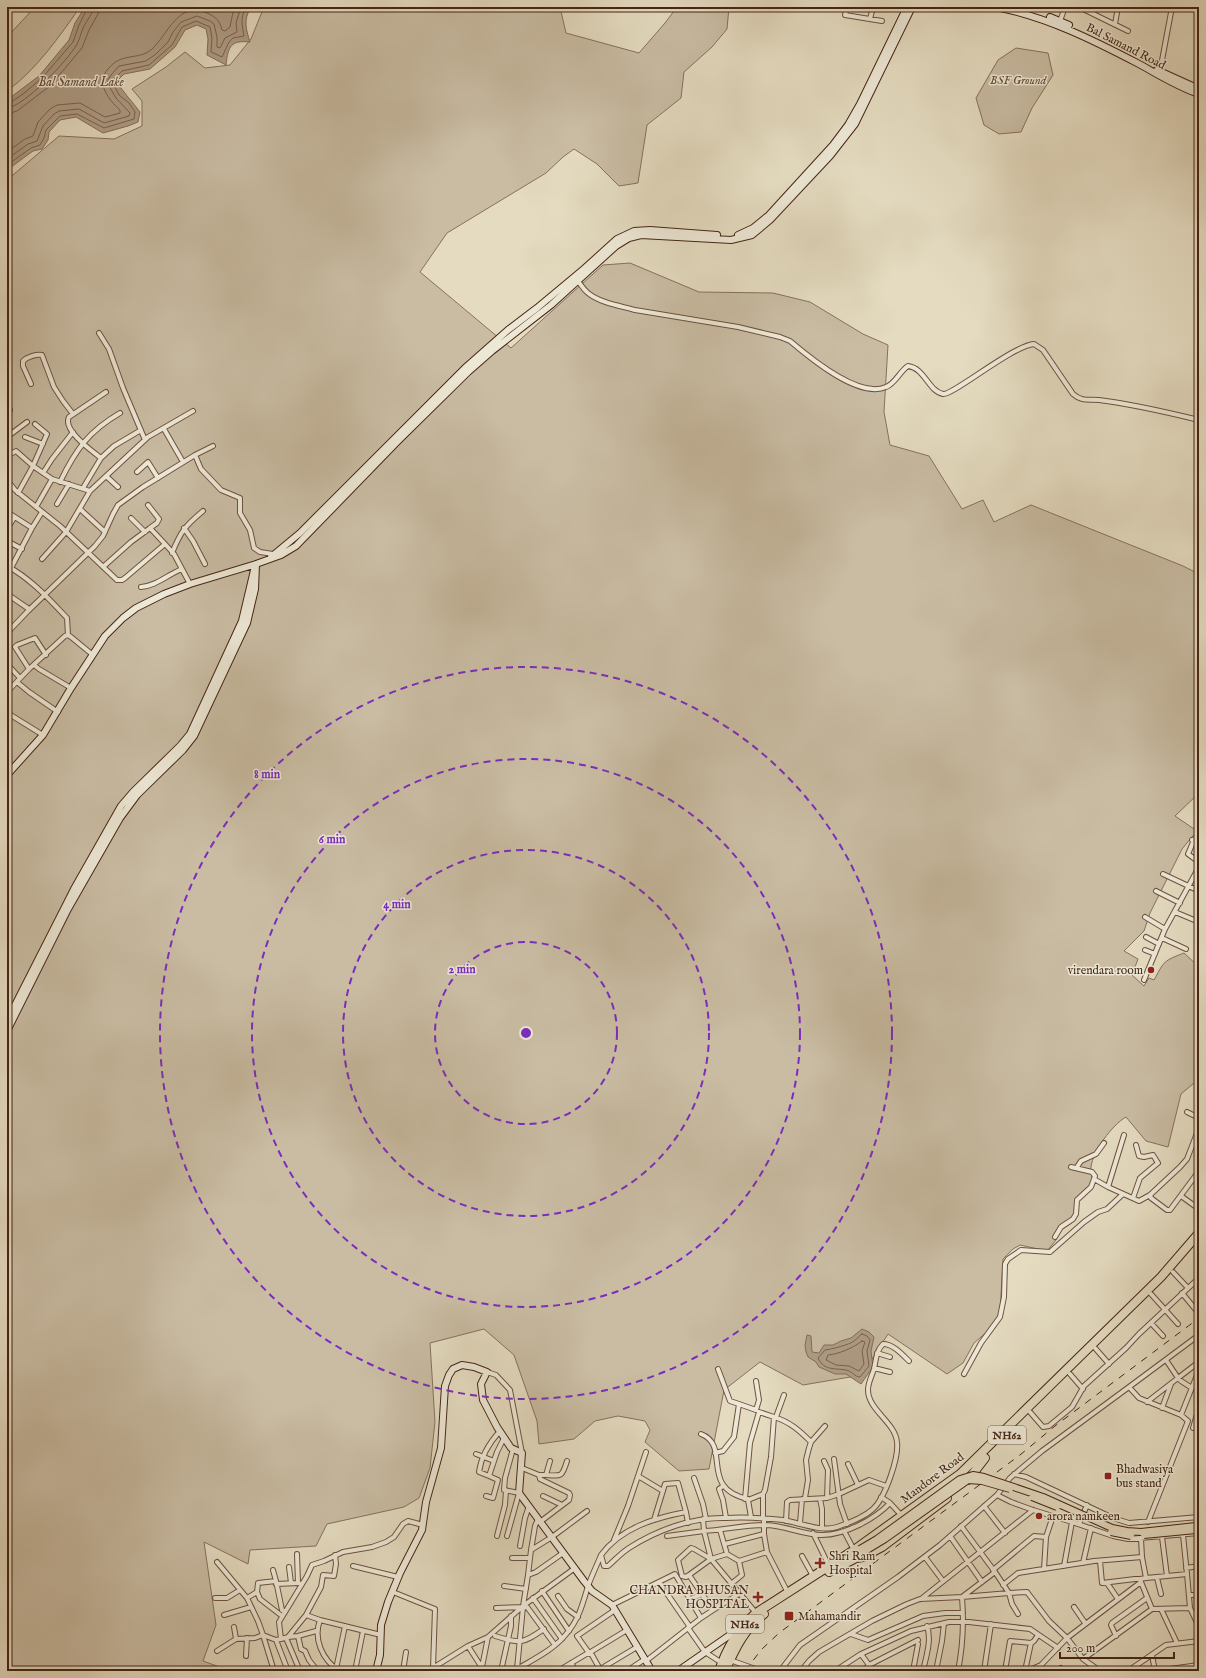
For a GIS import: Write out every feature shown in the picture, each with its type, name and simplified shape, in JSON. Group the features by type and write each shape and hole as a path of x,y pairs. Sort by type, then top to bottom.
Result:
{"highway":[{"name":"Mandore Road","path":"724,1665 743,1626 756,1613 829,1566 859,1550 974,1462 1022,1413 1161,1278 1199,1233"},
{"name":"Mandore Road","path":"724,1665 744,1634 760,1617 830,1572 856,1558 863,1557 882,1547 966,1483 988,1453 1151,1294 1199,1241"}],"main road":[{"path":"268,559 300,533 465,368 508,330 585,268 617,239 634,231 650,230 733,236 751,232 769,215 833,145 848,125 860,104 906,7"},
{"path":"7,775 43,736 71,688 113,628 136,608 190,584 256,564 289,551 303,540 382,457 449,391 492,351 578,281 616,246 629,238 641,235 730,240 751,232 770,220 830,156 855,124 912,7"},
{"name":"Bal Samand Road","path":"996,7 1032,15 1058,25 1132,61 1170,82 1199,94"},
{"name":"Bal Samand Road","path":"1018,7 1060,21 1199,89"},
{"path":"7,1021 74,889 121,806 190,734 242,621 249,598 252,574 256,564"},
{"path":"7,1031 68,909 120,818 137,795 186,746 198,727 250,615 256,579 256,564"},
{"path":"376,1671 380,1655 381,1625 398,1577 418,1539 423,1525 426,1502 441,1448 445,1386 449,1375 454,1369 462,1365 474,1367 487,1372 482,1384 481,1394 483,1400 504,1438 513,1448 522,1453 519,1493 588,1586 613,1607 652,1671"},
{"path":"859,1550 877,1539 960,1479 973,1475 984,1477 1043,1496 1112,1528 1120,1530 1141,1532 1197,1530"},
{"path":"678,1671 743,1626"}],"street":[{"path":"847,7 845,14 882,22"},
{"path":"870,19 873,7"},
{"path":"1060,21 1066,7"},
{"path":"1078,7 1128,31"},
{"path":"1093,13 1095,7"},
{"path":"1115,24 1118,7"},
{"path":"1160,71 1172,7"},
{"path":"578,281 588,293 595,297 624,307 738,327 780,337 790,341 847,381 870,390 883,389 889,386 908,366 916,368 935,390 940,393 948,394 1004,357 1024,346 1034,344 1043,350 1073,394 1080,400 1097,400 1149,408 1199,420"},
{"path":"99,333 109,348 123,388 145,440"},
{"path":"31,384 23,366 24,360 25,358 42,355 56,391 73,414"},
{"path":"101,458 83,444 67,423 69,417 106,392"},
{"path":"7,404 10,410 7,416"},
{"path":"42,559 66,532 90,491 145,440 193,411"},
{"path":"60,482 66,469 83,444 102,423 120,413"},
{"path":"7,437 26,422"},
{"path":"18,493 33,466 47,433 35,424"},
{"path":"164,429 183,462"},
{"path":"82,488 101,458 114,446 141,430"},
{"path":"43,473 73,432"},
{"path":"25,437 43,444"},
{"path":"7,634 44,594 88,553 105,532 118,505 183,462 213,446"},
{"path":"7,456 16,451 33,466 52,479 90,491"},
{"path":"195,455 201,469 221,490 240,498 240,513 250,530 254,548 260,552 273,554"},
{"path":"137,472 148,462 158,478"},
{"path":"106,476 118,487"},
{"path":"36,507 52,479"},
{"path":"7,480 18,493 66,532 113,578 119,581 165,544"},
{"path":"57,504 69,484"},
{"path":"103,567 157,523 159,519 148,505"},
{"path":"80,509 105,532"},
{"path":"172,553 184,528 203,511"},
{"path":"7,512 14,518 32,528"},
{"path":"42,512 22,549 9,567 44,594 67,618 68,635 93,655"},
{"path":"7,529 14,518"},
{"path":"131,518 145,532"},
{"path":"150,528 172,553 190,584"},
{"path":"184,528 205,564"},
{"path":"7,541 22,549"},
{"path":"141,588 152,586 170,574 182,569"},
{"path":"7,594 29,609"},
{"path":"7,691 29,669 68,635"},
{"path":"29,669 15,647 17,645 35,638 46,655"},
{"path":"7,664 29,692 58,712"},
{"path":"34,665 71,688"},
{"path":"9,714 43,736"},
{"path":"1199,833 1196,839 1193,840 1188,854 1199,862"},
{"path":"1144,980 1165,929 1199,867"},
{"path":"1163,874 1199,891"},
{"path":"1156,891 1180,903"},
{"path":"1175,912 1199,922"},
{"path":"1145,917 1165,929"},
{"path":"1146,937 1159,944"},
{"path":"1162,938 1186,949"},
{"path":"1145,950 1155,954"},
{"path":"1187,1112 1199,1118"},
{"path":"1094,1180 1139,1200 1150,1196 1187,1159 1199,1129"},
{"path":"1108,1187 1124,1135"},
{"path":"1077,1167 1081,1161 1096,1154 1104,1142"},
{"path":"1133,1198 1140,1178 1158,1163 1153,1155 1144,1157 1139,1156 1136,1145"},
{"path":"1055,1237 1061,1227 1073,1219 1076,1214 1077,1200 1091,1187 1095,1176 1092,1172 1077,1167 1071,1167"},
{"path":"1150,1196 1167,1210 1171,1209 1199,1171"},
{"path":"964,1374 981,1343 1000,1317 1004,1298 1004,1268 1008,1259 1021,1250 1050,1252 1084,1222 1098,1212 1107,1209 1123,1194"},
{"path":"1181,1196 1199,1209"},
{"path":"1172,1272 1188,1288"},
{"path":"1030,1412 1043,1427 1049,1426 1072,1407 1082,1393 1083,1389 1138,1334 1182,1293 1198,1281"},
{"path":"1182,1293 1196,1310"},
{"path":"1151,1294 1178,1324"},
{"path":"1151,1323 1163,1336"},
{"path":"780,1671 800,1645 925,1557 984,1506 996,1495 1014,1474 1042,1451 1199,1335"},
{"path":"601,1555 604,1566 608,1566 628,1549 647,1537 704,1519 751,1517 800,1523 822,1528 834,1528 847,1524 872,1510 877,1504 886,1486 897,1455 897,1441 888,1423 879,1414 868,1392 869,1381 874,1368 877,1353 880,1347 885,1344 896,1349 909,1361"},
{"path":"1095,1348 1109,1364"},
{"path":"877,1353 890,1357"},
{"path":"1166,1360 1178,1378 1192,1388"},
{"path":"1147,1402 1199,1362"},
{"path":"874,1368 890,1372"},
{"path":"718,1369 730,1401 775,1417 795,1427 811,1442"},
{"path":"1181,1415 1199,1370"},
{"path":"487,1372 496,1375 510,1390 522,1453"},
{"path":"1070,1374 1083,1389"},
{"path":"751,1517 747,1499 749,1448 759,1400 756,1381"},
{"path":"1162,1408 1171,1383"},
{"path":"1128,1387 1139,1398 1181,1415 1188,1421 1148,1522"},
{"path":"784,1395 775,1417 771,1457 763,1494 763,1518 767,1552 788,1593"},
{"path":"715,1452 724,1451 734,1438 739,1404"},
{"path":"1193,1428 1199,1407"},
{"path":"800,1523 808,1480 806,1455 811,1442 825,1426"},
{"path":"486,1496 493,1498 498,1480 479,1472 489,1443 500,1431"},
{"path":"700,1434 707,1437 714,1446 717,1459 717,1474 723,1486 731,1493 747,1499 763,1494"},
{"path":"489,1476 504,1438"},
{"path":"497,1536 504,1505 505,1478 513,1448"},
{"path":"613,1541 628,1506 646,1452"},
{"path":"476,1454 494,1461"},
{"path":"834,1459 838,1494 847,1524"},
{"path":"546,1475 550,1461"},
{"path":"522,1468 539,1475 560,1476 564,1472 567,1461"},
{"path":"824,1461 828,1470 827,1498"},
{"path":"848,1464 858,1485"},
{"path":"1014,1474 1026,1477 1113,1518 1129,1523 1199,1517"},
{"path":"515,1670 529,1558 535,1526 539,1520 569,1500 569,1493 540,1479 539,1475"},
{"path":"638,1476 663,1491"},
{"path":"694,1478 703,1504 704,1531 711,1559"},
{"path":"786,1521 787,1502 790,1500 804,1498 827,1498 869,1480 886,1486"},
{"path":"654,1520 666,1483 678,1483 688,1523"},
{"path":"723,1486 719,1489 723,1500 726,1518"},
{"path":"496,1488 519,1493 507,1536"},
{"path":"996,1495 1034,1510 1113,1536 1128,1539 1183,1535 1197,1530"},
{"path":"543,1496 562,1505"},
{"path":"881,1497 890,1503 903,1516"},
{"path":"820,1499 822,1509 822,1528"},
{"path":"667,1536 720,1530 739,1526 765,1525 778,1526 822,1535 844,1531 872,1518 890,1503"},
{"path":"1079,1524 1087,1505"},
{"path":"520,1546 525,1518 529,1506"},
{"path":"984,1506 1005,1533"},
{"path":"801,1671 809,1660 819,1652 872,1621 920,1599 1034,1510"},
{"path":"531,1550 552,1537 587,1511"},
{"path":"515,1670 555,1645 569,1630 578,1617 588,1586 601,1555 613,1541 624,1533 654,1520 686,1512"},
{"path":"1044,1569 1046,1537 1053,1516"},
{"path":"288,1671 279,1622 303,1583 312,1564 324,1561 343,1552 372,1547 386,1542 394,1537 403,1524 408,1521 423,1525"},
{"path":"1064,1566 1072,1522"},
{"path":"961,1526 1009,1593 1012,1604 1018,1614"},
{"path":"1083,1563 1091,1528"},
{"path":"720,1530 727,1554"},
{"path":"844,1531 859,1550"},
{"path":"725,1544 764,1534"},
{"path":"813,1534 829,1566"},
{"path":"1183,1535 1190,1608 1199,1627"},
{"path":"950,1536 982,1582"},
{"path":"962,1597 982,1582 1034,1536 1046,1537"},
{"path":"1162,1537 1167,1576"},
{"path":"1141,1539 1142,1557 1146,1578"},
{"path":"731,1584 742,1575 739,1561 727,1554 711,1559 686,1576 682,1576 678,1560 691,1548 694,1548 711,1559 731,1584 739,1594 756,1613"},
{"path":"739,1561 767,1552"},
{"path":"528,1574 536,1572 563,1553"},
{"path":"297,1554 298,1583"},
{"path":"283,1639 306,1615 321,1587 323,1575 334,1576 336,1564 335,1555"},
{"path":"802,1556 813,1576"},
{"path":"925,1557 943,1581"},
{"path":"1003,1585 1018,1573 1083,1563 1142,1557"},
{"path":"512,1558 529,1558"},
{"path":"1100,1561 1102,1583 1140,1581"},
{"path":"218,1562 247,1598 258,1621 274,1671"},
{"path":"353,1566 398,1577"},
{"path":"1186,1568 1199,1566"},
{"path":"289,1567 291,1583"},
{"path":"428,1671 434,1669 468,1646 488,1637 533,1598 575,1568"},
{"path":"273,1570 282,1610 285,1612"},
{"path":"637,1647 599,1670 592,1655 589,1654 577,1635 613,1607 675,1574 701,1618"},
{"path":"1038,1635 1034,1642 1031,1643 1027,1671 1034,1670 1041,1666 1067,1638 1140,1581 1146,1578 1187,1574"},
{"path":"689,1575 713,1610"},
{"path":"1157,1578 1161,1594"},
{"path":"1140,1581 1152,1609"},
{"path":"659,1582 705,1652 724,1665 761,1671"},
{"path":"282,1616 260,1599 257,1592 258,1583 303,1583"},
{"path":"1107,1583 1118,1599"},
{"path":"504,1586 526,1589"},
{"path":"215,1598 227,1598 240,1590"},
{"path":"542,1591 569,1630"},
{"path":"247,1598 257,1592"},
{"path":"393,1592 435,1609 434,1669"},
{"path":"920,1599 1028,1592 1049,1621 1067,1638 1083,1660 1100,1671"},
{"path":"690,1599 703,1594"},
{"path":"627,1671 645,1660 701,1618 739,1594"},
{"path":"1189,1595 1199,1595"},
{"path":"558,1596 567,1609 578,1617"},
{"path":"958,1671 962,1652 964,1622 962,1597"},
{"path":"533,1598 562,1639"},
{"path":"1116,1636 1111,1625 1148,1598"},
{"path":"496,1608 526,1607 555,1645"},
{"path":"1074,1607 1085,1623"},
{"path":"224,1615 251,1608"},
{"path":"1083,1660 1152,1609 1190,1608"},
{"path":"1161,1609 1177,1642"},
{"path":"851,1634 868,1640 922,1616 945,1613 963,1613"},
{"path":"306,1615 380,1635"},
{"path":"501,1671 511,1626 511,1616"},
{"path":"320,1620 316,1631 320,1646 331,1664 337,1670"},
{"path":"835,1671 861,1654 911,1631 944,1623 964,1622 1030,1629 1058,1648"},
{"path":"936,1671 944,1623"},
{"path":"984,1671 991,1624"},
{"path":"337,1670 345,1626"},
{"path":"924,1671 930,1633 927,1626"},
{"path":"234,1627 236,1639"},
{"path":"495,1636 519,1643 544,1629"},
{"path":"560,1670 627,1630"},
{"path":"217,1651 236,1639 255,1638 263,1635 283,1639 316,1631"},
{"path":"355,1671 364,1631"},
{"path":"298,1636 301,1649 305,1651 309,1660 316,1669"},
{"path":"483,1669 488,1637"},
{"path":"246,1656 247,1638"},
{"path":"283,1639 300,1671"},
{"path":"1005,1671 1010,1640 1031,1643"},
{"path":"1128,1671 1166,1645 1177,1642 1199,1641"},
{"path":"862,1671 869,1665 918,1642 913,1671"},
{"path":"468,1646 483,1669"},
{"path":"403,1671 406,1652"},
{"path":"861,1654 869,1665"},
{"path":"1152,1655 1155,1671 1199,1665"},
{"path":"571,1663 576,1671"}],"green space":[{"path":"35,7 80,7 38,63 18,83 7,91 7,37"},
{"path":"264,7 560,7 566,33 639,53 677,7 729,7 727,29 712,47 684,72 681,98 647,125 638,183 619,186 597,164 574,149 546,173 447,233 420,272 511,348 603,265 630,263 699,292 773,293 810,302 863,334 888,345 884,412 890,445 929,456 962,509 983,500 994,522 1031,505 1183,566 1199,574 1199,793 1175,816 1197,831 1182,849 1150,913 1144,931 1124,951 1138,959 1132,975 1144,986 1149,978 1154,980 1166,961 1184,953 1199,967 1199,1079 1181,1094 1168,1147 1146,1141 1126,1117 1109,1132 1095,1154 1091,1167 1093,1182 1076,1205 1073,1222 1060,1231 1056,1240 1047,1251 1020,1245 1013,1249 1003,1259 1000,1313 988,1331 974,1343 963,1363 947,1374 888,1334 862,1375 803,1385 760,1362 724,1390 709,1469 679,1471 645,1442 650,1430 645,1421 618,1416 595,1421 574,1439 539,1444 537,1421 514,1355 484,1329 430,1343 435,1422 430,1468 419,1498 404,1507 327,1524 316,1546 250,1550 248,1564 204,1542 216,1625 203,1661 231,1671 7,1671 7,180 59,136 114,139 142,126 142,101 132,89 166,67 185,52 205,68 230,65 251,39"},
{"name":"BSF Ground","path":"1016,48 1048,53 1053,75 1032,108 1021,132 999,134 984,125 976,98 998,60"}],"water":[{"name":"Bal Samand Lake","path":"85,7 251,7 246,20 246,29 250,42 235,43 229,49 226,65 207,55 208,39 206,29 197,25 185,30 175,47 150,69 124,74 117,81 140,112 138,122 103,133 76,117 60,120 49,132 48,140 42,149 33,151 7,170 7,100 39,76 69,40 75,23"},
{"path":"862,1329 869,1332 874,1337 871,1351 873,1367 861,1384 846,1374 835,1374 819,1367 816,1362 808,1357 805,1345 807,1335 811,1336 812,1352 819,1353 824,1345 833,1345 851,1338"}],"railway":[{"path":"745,1671 761,1650 779,1633 1020,1455 1055,1426 1199,1318"}],"place":[{"name":"virendara room","path":"1151,970"},
{"name":"Bhadwasiya bus stand","path":"1108,1476"},
{"name":"arora namkeen","path":"1039,1516"},
{"name":"Shri Ram Hospital","path":"820,1563"},
{"name":"CHANDRA BHUSAN HOSPITAL","path":"758,1597"},
{"name":"Mahamandir","path":"789,1616"}]}
